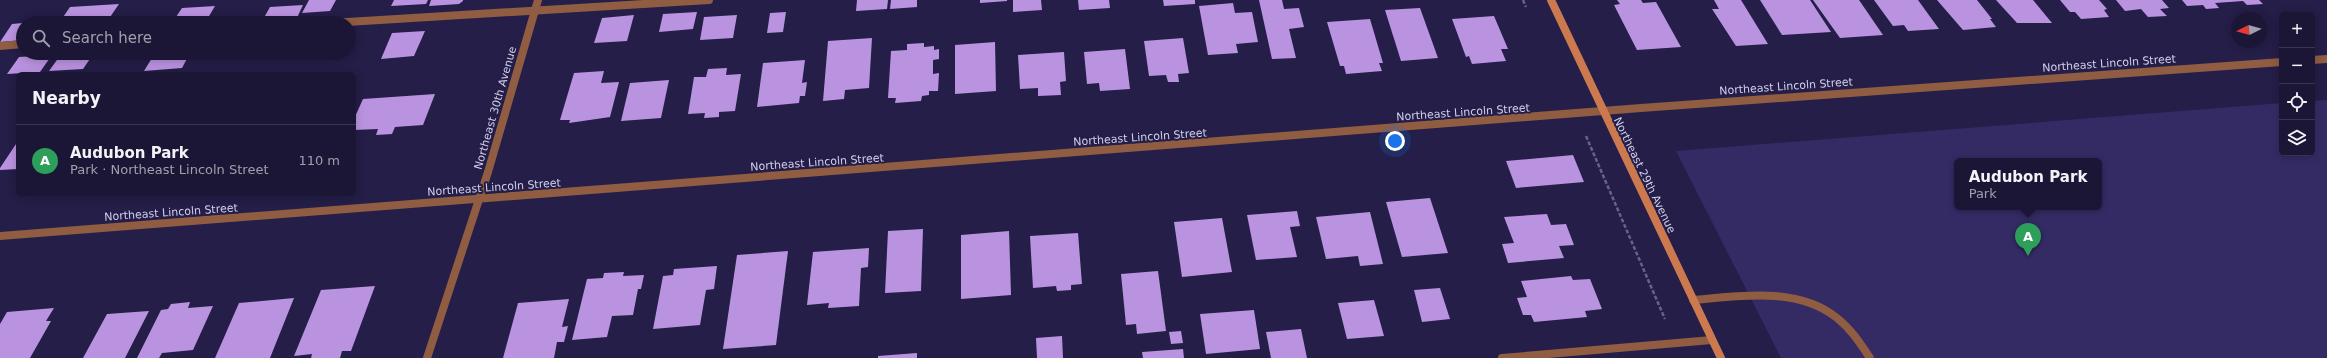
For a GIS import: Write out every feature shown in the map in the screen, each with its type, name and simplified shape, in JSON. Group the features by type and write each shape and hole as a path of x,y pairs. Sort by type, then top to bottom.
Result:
{"street":[{"name":"Northeast 30th Avenue","path":"427,358 478,199 538,0"},
{"path":"356,22 709,0"},
{"name":"Northeast 29th Avenue","path":"1551,0 1602,112 1721,358"},
{"path":"0,46 16,45"},
{"path":"2315,60 2327,59"},
{"name":"Northeast Lincoln Street","path":"0,236 1602,112 2279,62"},
{"path":"1693,300 1766,294 1802,300 1830,312 1851,329 1863,345 1870,358"},
{"path":"1502,358 1712,340"}],"path":[{"path":"1523,0 1529,14"},
{"path":"1576,114 1676,344"}],"shaded area":[{"path":"2327,100 2327,358 1781,358 1676,151 2279,103 2279,156 2315,156 2315,101"}],"building":[{"path":"309,0 336,0 330,11 302,13"},
{"path":"394,0 428,0 426,4 391,6"},
{"path":"431,0 463,1 459,4 429,6"},
{"path":"857,0 888,0 887,9 856,11"},
{"path":"891,0 917,0 917,7 890,9"},
{"path":"980,0 1007,0 1007,1 980,3"},
{"path":"1013,0 1041,0 1042,10 1013,12"},
{"path":"1078,0 1109,0 1110,8 1079,10"},
{"path":"1163,0 1195,0 1195,4 1164,6"},
{"path":"1259,0 1282,0 1284,9 1299,8 1304,27 1289,29 1296,58 1272,59"},
{"path":"1617,0 1641,0 1643,3 1656,2 1681,47 1637,50 1614,5 1620,4"},
{"path":"1714,0 1741,0 1768,44 1736,46 1712,9 1719,9"},
{"path":"1760,0 1810,0 1831,32 1782,35"},
{"path":"1813,0 1859,0 1883,35 1840,38"},
{"path":"1874,0 1918,0 1939,29 1908,31 1904,25 1893,26"},
{"path":"1937,0 1977,0 1992,19 1990,19 1996,27 1963,30"},
{"path":"1996,0 2033,0 2052,23 2017,23"},
{"path":"2060,0 2099,0 2107,9 2104,10 2109,17 2081,19 2075,12 2070,12"},
{"path":"2116,0 2162,0 2169,8 2160,9 2167,16 2148,17 2141,9 2125,11"},
{"path":"2182,0 2259,0 2263,4 2247,5 2243,1 2215,3 2219,8 2206,9 2203,5 2187,6"},
{"path":"1233,3 1235,13 1252,12 1258,42 1236,44 1238,53 1208,55 1199,6"},
{"path":"119,4 111,16 64,16 70,7"},
{"path":"303,5 298,16 265,16 270,7"},
{"path":"215,6 209,16 177,16 182,8"},
{"path":"1420,8 1438,58 1401,61 1385,10"},
{"path":"697,12 693,29 659,32 663,14"},
{"path":"786,12 783,32 767,33 770,13"},
{"path":"634,15 627,41 594,43 602,18"},
{"path":"737,15 733,38 700,40 704,17"},
{"path":"1494,16 1508,49 1501,49 1506,61 1472,64 1469,56 1466,57 1452,19"},
{"path":"1370,19 1383,63 1379,63 1382,71 1346,74 1344,66 1340,66 1327,22"},
{"path":"12,24 16,24 16,41 0,42"},
{"path":"425,31 414,56 381,59 392,33"},
{"path":"872,38 869,88 845,90 844,99 823,101 828,41"},
{"path":"1183,38 1189,73 1178,74 1179,82 1168,82 1166,75 1149,76 1144,41"},
{"path":"995,42 996,91 955,94 955,45"},
{"path":"924,43 924,47 934,46 934,50 939,49 939,59 933,60 933,74 939,73 938,91 929,91 929,95 922,96 921,101 895,103 896,98 888,98 891,51 907,50 907,44"},
{"path":"1125,49 1130,89 1100,91 1099,83 1087,84 1084,52"},
{"path":"1064,52 1066,81 1060,82 1061,95 1038,96 1038,88 1020,89 1018,55"},
{"path":"17,60 48,60 40,72 16,72 16,73 7,74"},
{"path":"57,60 89,60 83,69 49,71"},
{"path":"151,60 186,60 182,68 144,71"},
{"path":"805,60 802,83 807,82 805,96 800,96 799,103 757,107 763,63"},
{"path":"727,68 726,75 741,74 735,111 719,112 719,117 704,118 705,113 688,114 694,77 706,77 708,69"},
{"path":"604,71 601,83 619,82 610,117 569,123 570,120 560,120 574,73"},
{"path":"669,80 661,118 621,121 630,83"},
{"path":"435,94 423,125 395,127 392,134 376,135 378,129 356,130 356,115 363,99"},
{"path":"16,144 16,169 0,170"},
{"path":"1573,155 1584,182 1516,188 1506,161"},
{"path":"1430,198 1448,253 1402,257 1386,202"},
{"path":"1297,211 1300,226 1290,227 1297,257 1256,260 1247,215"},
{"path":"1370,212 1383,264 1360,266 1358,256 1326,259 1316,217"},
{"path":"1547,214 1551,225 1566,224 1574,245 1559,246 1564,258 1508,263 1502,244 1514,243 1504,217"},
{"path":"1222,218 1232,272 1182,277 1174,222"},
{"path":"923,229 921,291 885,293 888,231"},
{"path":"1009,231 1011,295 961,299 961,235"},
{"path":"1078,233 1082,284 1071,285 1071,290 1057,291 1056,286 1033,288 1030,236"},
{"path":"869,248 868,267 861,268 859,306 828,308 829,303 807,305 813,252"},
{"path":"788,251 776,345 723,349 737,255"},
{"path":"717,266 714,289 706,290 700,325 653,329 663,276 673,275 674,269"},
{"path":"1158,271 1166,331 1137,334 1136,324 1126,325 1121,274"},
{"path":"624,272 623,276 644,275 641,289 638,289 633,315 612,316 607,337 572,340 587,279 603,278 604,273"},
{"path":"1571,276 1573,280 1590,279 1602,309 1585,311 1587,317 1534,322 1531,315 1523,315 1517,298 1527,297 1521,281"},
{"path":"375,286 351,351 342,351 340,358 311,358 312,354 294,356 321,290"},
{"path":"1440,288 1450,319 1422,322 1414,290"},
{"path":"294,298 270,358 215,358 239,303"},
{"path":"569,299 562,327 568,326 564,342 557,342 554,358 503,358 518,303"},
{"path":"1374,300 1384,336 1347,339 1338,303"},
{"path":"190,302 188,308 213,306 193,350 162,353 159,358 137,358 161,310 168,309 171,304"},
{"path":"54,308 46,321 51,321 30,358 0,358 0,324 7,312"},
{"path":"1254,310 1260,349 1206,354 1200,314"},
{"path":"149,311 125,358 83,358 107,314"},
{"path":"1301,329 1307,358 1271,358 1266,332"},
{"path":"1181,331 1183,343 1171,344 1169,332"},
{"path":"1062,336 1063,358 1037,358 1036,338"},
{"path":"1183,349 1184,358 1143,358 1142,352"},
{"path":"917,353 917,358 878,358 878,356"}],"place":[{"name":"Audubon Park","path":"2028,256"}]}
